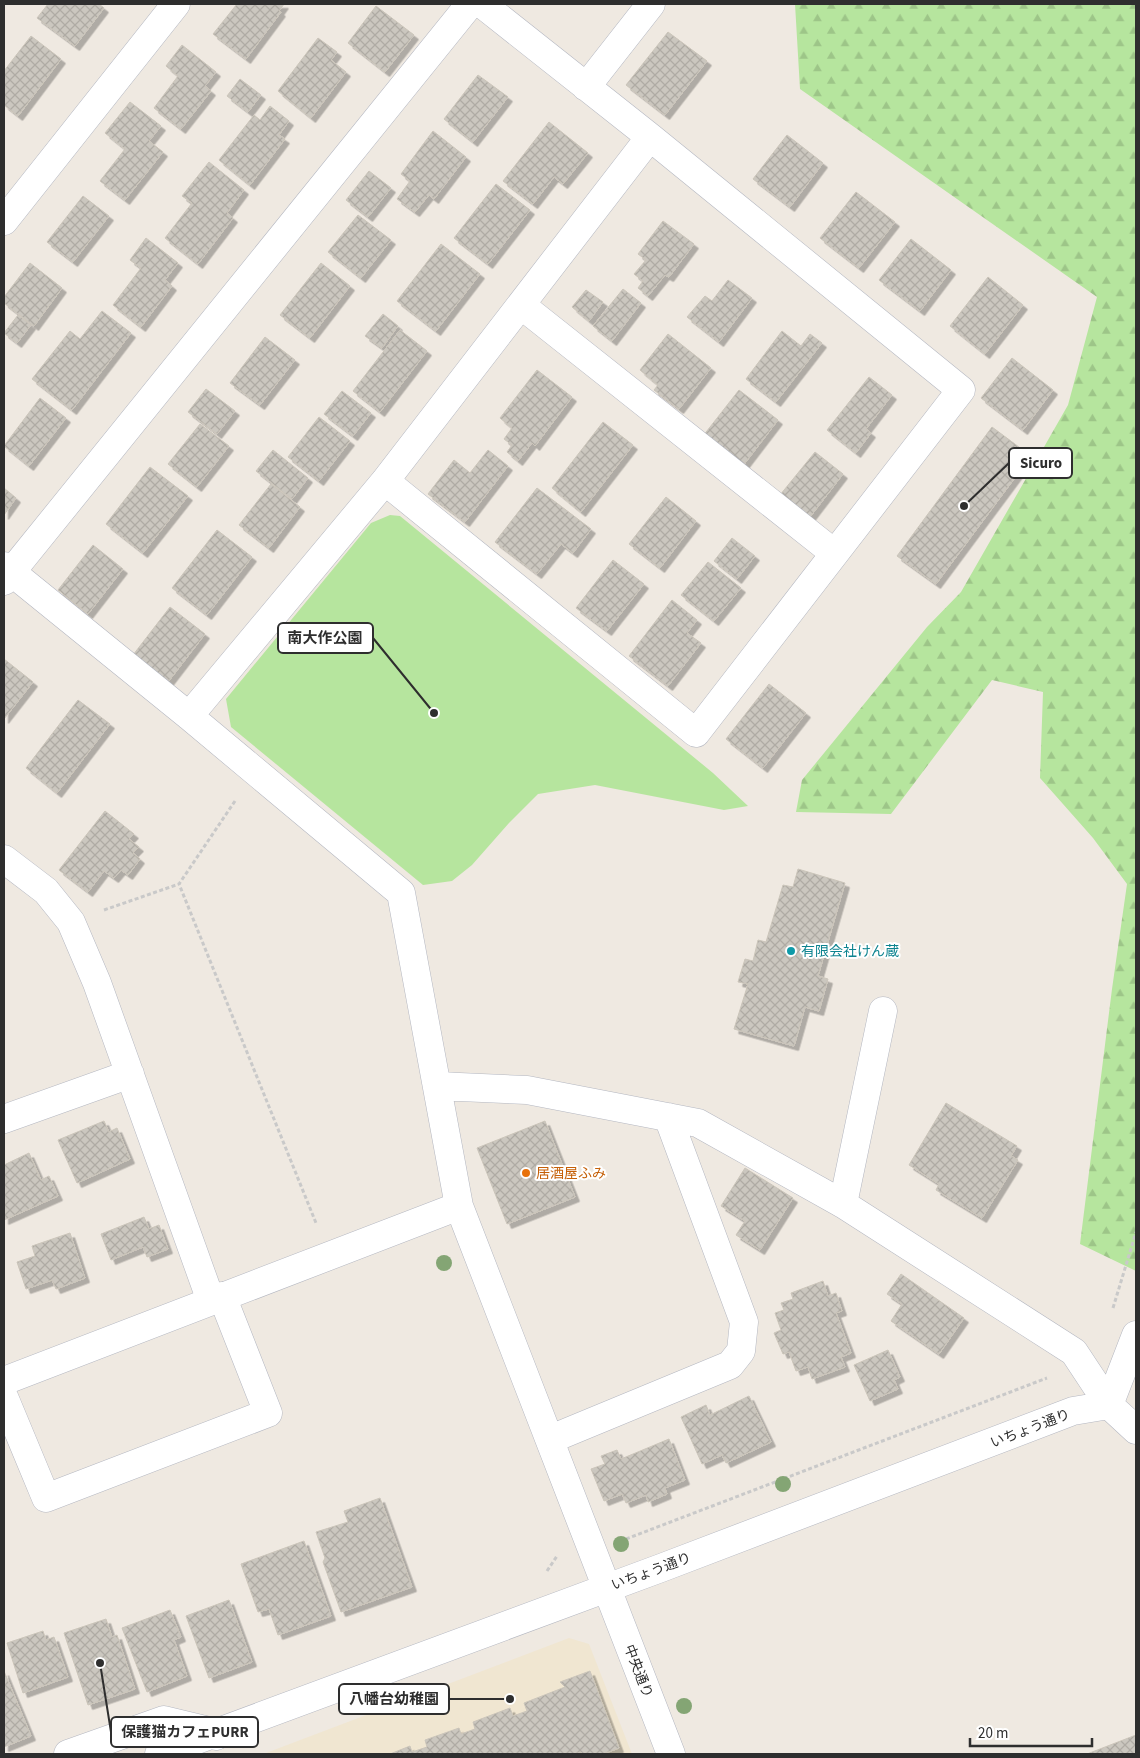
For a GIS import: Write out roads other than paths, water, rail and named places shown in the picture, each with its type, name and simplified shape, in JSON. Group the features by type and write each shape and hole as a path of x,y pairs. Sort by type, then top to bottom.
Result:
{"street":[{"path":"4,221 176,4"},
{"path":"6,573 470,4"},
{"path":"385,481 696,733 961,390 650,136 482,4"},
{"path":"586,86 651,4"},
{"path":"189,716 385,481 650,136"},
{"path":"521,305 834,553"},
{"name":"中央通り","path":"6,573 189,716 401,893 459,1206 551,1439 671,1754"},
{"path":"4,859 46,891 74,921 216,1299 268,1413 46,1498 4,1397"},
{"path":"843,1204 883,1011"},
{"path":"4,1119 130,1074"},
{"path":"437,1086 527,1090 698,1123 843,1204 1074,1352 1109,1405 1136,1430"},
{"path":"551,1439 730,1365 741,1351 744,1322 668,1118"},
{"path":"4,1381 459,1206"},
{"path":"1109,1405 1136,1335"},
{"name":"いちょう通り","path":"159,1754 211,1744 607,1587 1073,1411 1109,1405"},
{"path":"68,1754 164,1720 211,1744"}],"place":[{"name":"Sicuro","path":"964,506"},
{"name":"南大作公園","path":"434,713"},
{"name":"有限会社けん蔵","path":"791,951"},
{"name":"居酒屋ふみ","path":"526,1173"},
{"name":"保護猫カフェPURR","path":"100,1663"},
{"name":"八幡台幼稚園","path":"510,1699"}]}
